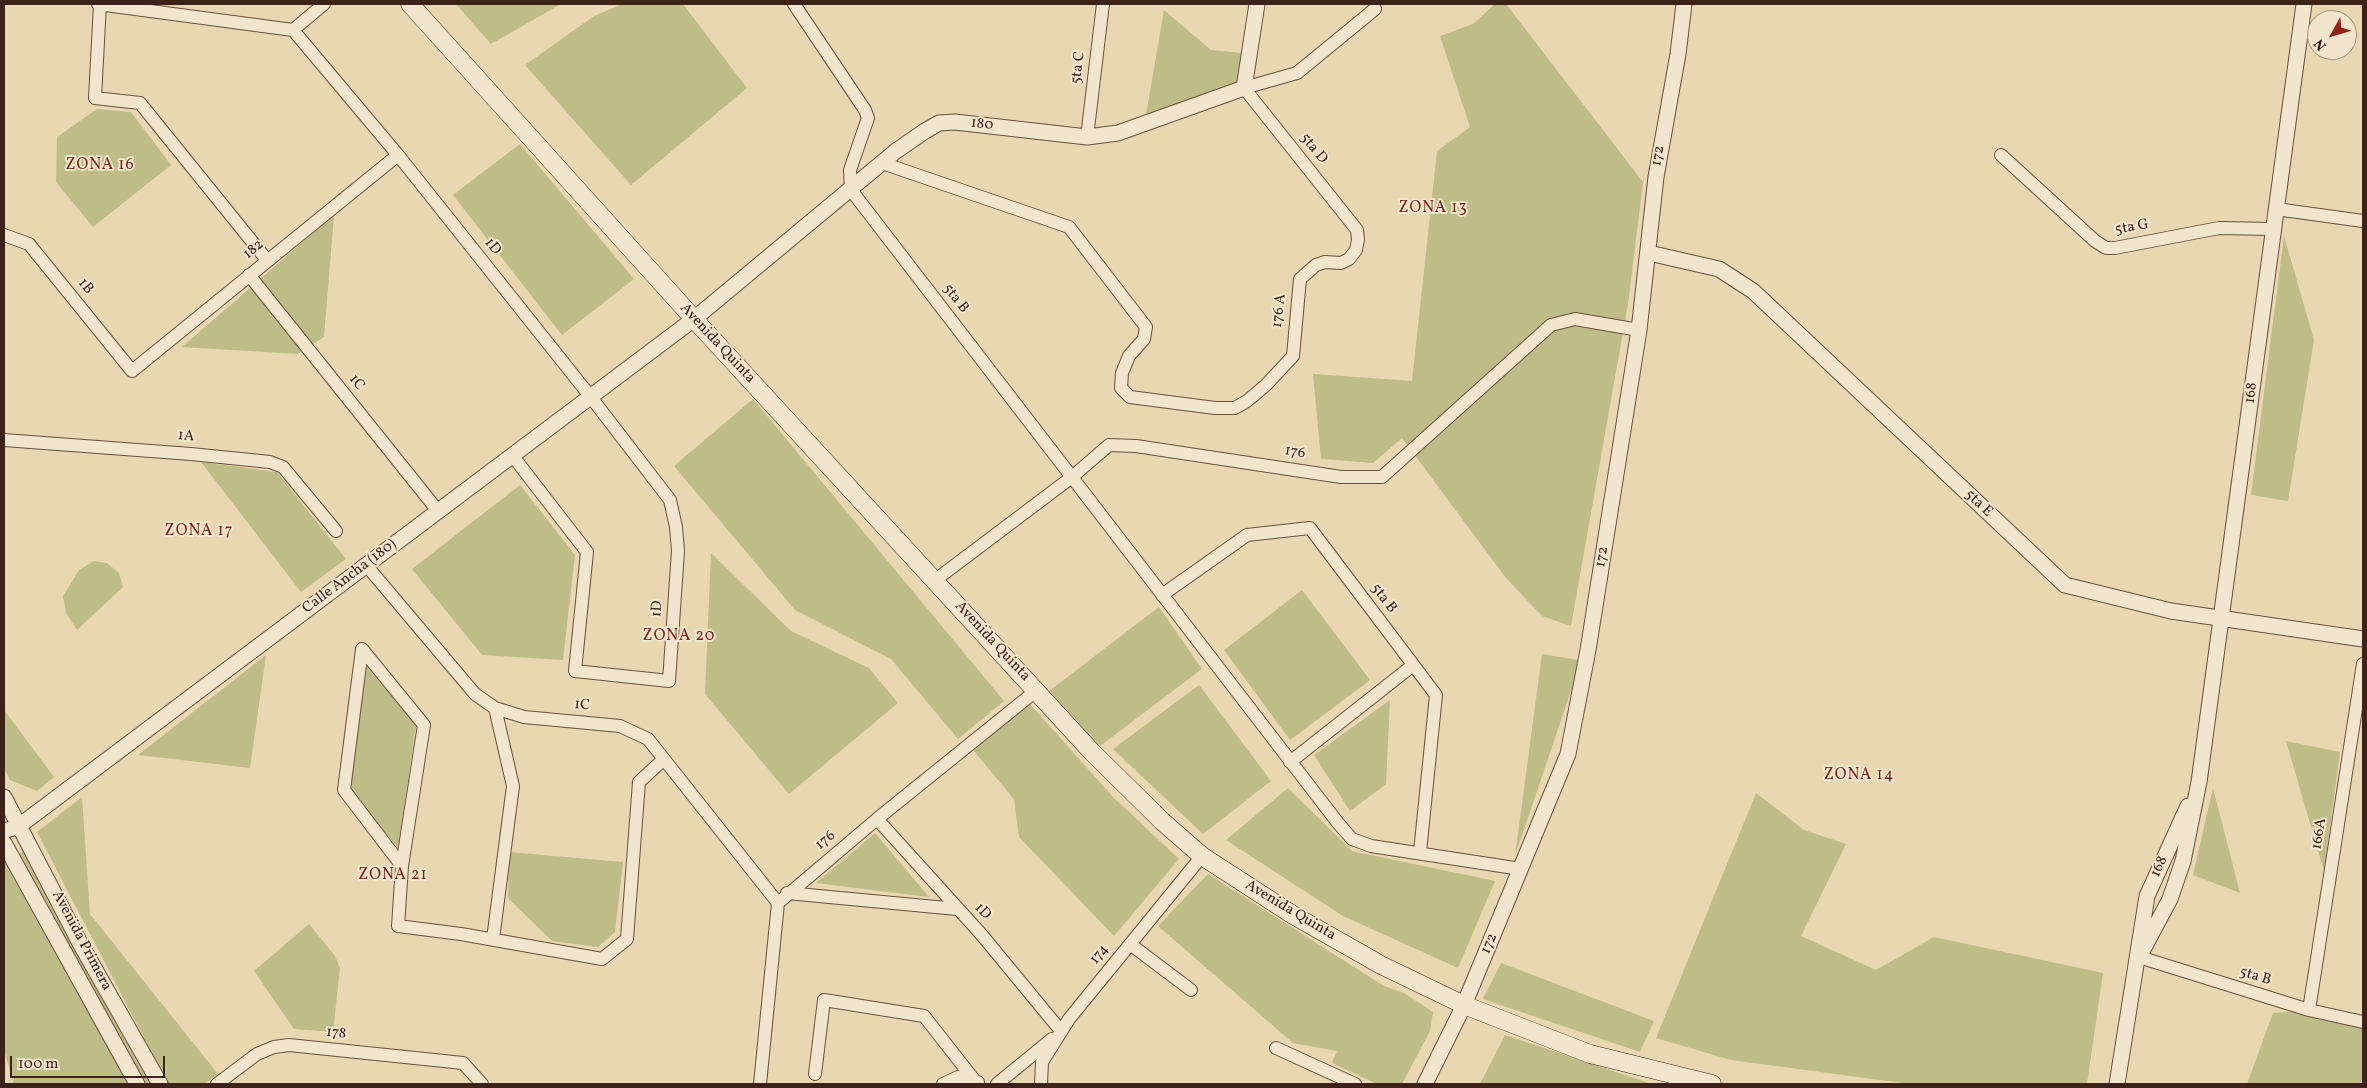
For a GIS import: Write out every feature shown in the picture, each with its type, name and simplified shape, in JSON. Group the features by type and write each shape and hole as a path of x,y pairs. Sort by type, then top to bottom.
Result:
{"main road":[{"name":"Avenida Quinta","path":"410,4 694,319 1092,752 1163,822 1202,856 1301,919 1381,965 1464,1005 1590,1054 1712,1084"}],"street":[{"path":"267,260 140,103 95,98 99,4 293,30 324,4"},
{"path":"794,4 865,110 868,118 850,170 851,190"},
{"name":"5ta C","path":"1087,137 1103,4"},
{"path":"1257,4 1244,88 1297,73 1375,10"},
{"name":"172","path":"1425,1084 1464,1005 1568,754 1588,650 1639,330 1656,177 1678,54 1684,4"},
{"name":"168","path":"2139,957 2170,900 2183,861 2199,782 2304,4"},
{"name":"1D","path":"293,30 398,155 590,396 670,500 676,527 678,551 669,681 575,671 587,552 512,455"},
{"name":"180","path":"694,319 882,163 925,130 939,123 955,122 1087,137 1118,133 1244,88"},
{"name":"5ta D","path":"1244,88 1357,230"},
{"name":"182","path":"132,371 398,155"},
{"name":"5ta G","path":"2001,155 2095,241 2106,248 2115,248 2219,228 2273,229"},
{"name":"176 A","path":"882,163 1069,227 1146,327 1144,339 1129,356 1122,373 1121,388 1130,397 1215,408 1235,408 1247,402 1293,356 1300,279 1316,265 1325,262 1341,263 1349,259 1356,250 1357,230"},
{"name":"5ta B","path":"851,190 1290,762 1352,839 1371,846 1521,869"},
{"path":"2276,209 2363,221"},
{"name":"1B","path":"4,235 29,244 132,371"},
{"name":"5ta E","path":"1649,253 1718,269 1754,291 2065,585 2171,611 2220,620 2363,638"},
{"name":"1C","path":"249,275 438,510"},
{"name":"Calle Ancha (180)","path":"4,831 19,826 694,319"},
{"name":"176","path":"934,581 1072,477 1109,445 1136,446 1341,476 1382,477 1551,325 1575,319 1639,330"},
{"name":"1A","path":"4,440 270,462 283,467 336,531"},
{"name":"5ta B","path":"1162,595 1247,536 1310,528 1412,666 1436,695 1420,852"},
{"name":"1C","path":"366,565 475,694 494,708 524,716 620,726 648,739 783,898"},
{"path":"402,866 344,790 362,648 424,724 402,866 398,926 493,939 602,959 627,939 639,782 664,759"},
{"name":"166A","path":"2309,1010 2363,664"},
{"path":"1290,762 1412,666"},
{"name":"176","path":"783,898 877,819 1037,690"},
{"path":"493,939 512,786 494,708"},
{"name":"168","path":"2117,1084 2139,957 2147,896 2199,782"},
{"name":"Avenida Primera","path":"4,797 82,945 160,1084"},
{"name":"1D","path":"877,819 981,934 1061,1031"},
{"name":"Avenida Primera","path":"4,843 137,1084"},
{"name":"174","path":"1040,1084 1042,1062 1061,1031 1202,856"},
{"path":"760,1084 783,898 957,909"},
{"path":"1130,944 1191,990"},
{"name":"5ta B","path":"2139,957 2309,1010 2363,1022"},
{"path":"815,1074 824,1000 924,1016 979,1082"},
{"path":"997,1084 1061,1031"},
{"name":"178","path":"218,1084 257,1054 274,1047 289,1045 463,1063 482,1084"},
{"path":"1276,1048 1355,1084"},
{"path":"942,1084 958,1077 979,1082"}],"shaded area":[{"path":"456,4 561,4 491,44"},
{"path":"623,4 683,4 747,88 631,185 525,65 594,16"},
{"path":"1495,4 1506,4 1643,182 1628,304 1571,626 1542,616 1506,578 1402,438 1373,463 1321,459 1313,374 1412,381 1437,151 1470,127 1440,36 1473,24"},
{"path":"1164,10 1211,50 1243,53 1239,81 1146,115"},
{"path":"97,109 131,112 171,165 93,227 56,182 57,137"},
{"path":"520,144 634,279 562,335 453,195"},
{"path":"334,215 324,337 298,354 182,347"},
{"path":"2284,236 2314,340 2288,501 2251,495"},
{"path":"753,399 1004,701 958,739 891,659 795,610 674,466"},
{"path":"201,462 277,472 346,559 301,592"},
{"path":"520,485 575,555 563,660 482,655 412,569"},
{"path":"711,553 791,631 869,668 898,703 789,794 705,694"},
{"path":"94,561 107,563 119,573 123,587 77,630 66,613 63,596 79,570"},
{"path":"1302,590 1370,680 1290,740 1224,650"},
{"path":"1159,607 1202,669 1100,746 1049,691"},
{"path":"1542,654 1578,660 1575,679 1515,856"},
{"path":"266,655 250,768 138,755"},
{"path":"367,667 416,725 398,848 348,788"},
{"path":"1199,685 1271,781 1203,834 1113,749"},
{"path":"1390,700 1386,784 1350,811 1314,755"},
{"path":"1029,703 1113,797 1179,859 1114,936 1019,837 1014,799 973,750"},
{"path":"4,710 54,777 37,791 10,780 4,768"},
{"path":"2286,741 2340,752 2324,871"},
{"path":"1288,788 1352,851 1495,881 1458,968 1343,916 1226,840"},
{"path":"2213,788 2240,893 2193,875"},
{"path":"1756,793 1804,830 1846,844 1801,936 1876,970 1934,937 2103,973 2087,1084 1910,1084 1731,1060 1656,1038"},
{"path":"82,797 90,914 218,1074 205,1084 168,1084 37,832"},
{"path":"875,833 929,897 816,883"},
{"path":"23,850 151,1084 146,1084 133,1062 18,855"},
{"path":"4,851 131,1084 14,1084 4,1050"},
{"path":"509,852 623,862 615,932 598,947 552,941 508,898"},
{"path":"1208,874 1384,986 1404,993 1433,1012 1430,1031 1402,1084 1377,1084 1332,1063 1337,1051 1293,1043 1158,926"},
{"path":"309,924 335,956 340,968 333,1032 294,1029 254,971"},
{"path":"1501,963 1654,1021 1640,1052 1483,999"},
{"path":"2309,1010 2363,1022 2363,1084 2247,1084 2273,1013"},
{"path":"1505,1035 1652,1084 1480,1084"}],"district":[{"name":"ZONA 16","path":"100,166"},
{"name":"ZONA 13","path":"1433,209"},
{"name":"ZONA 17","path":"199,532"},
{"name":"ZONA 20","path":"679,637"},
{"name":"ZONA 14","path":"1859,776"},
{"name":"ZONA 21","path":"393,876"}]}
